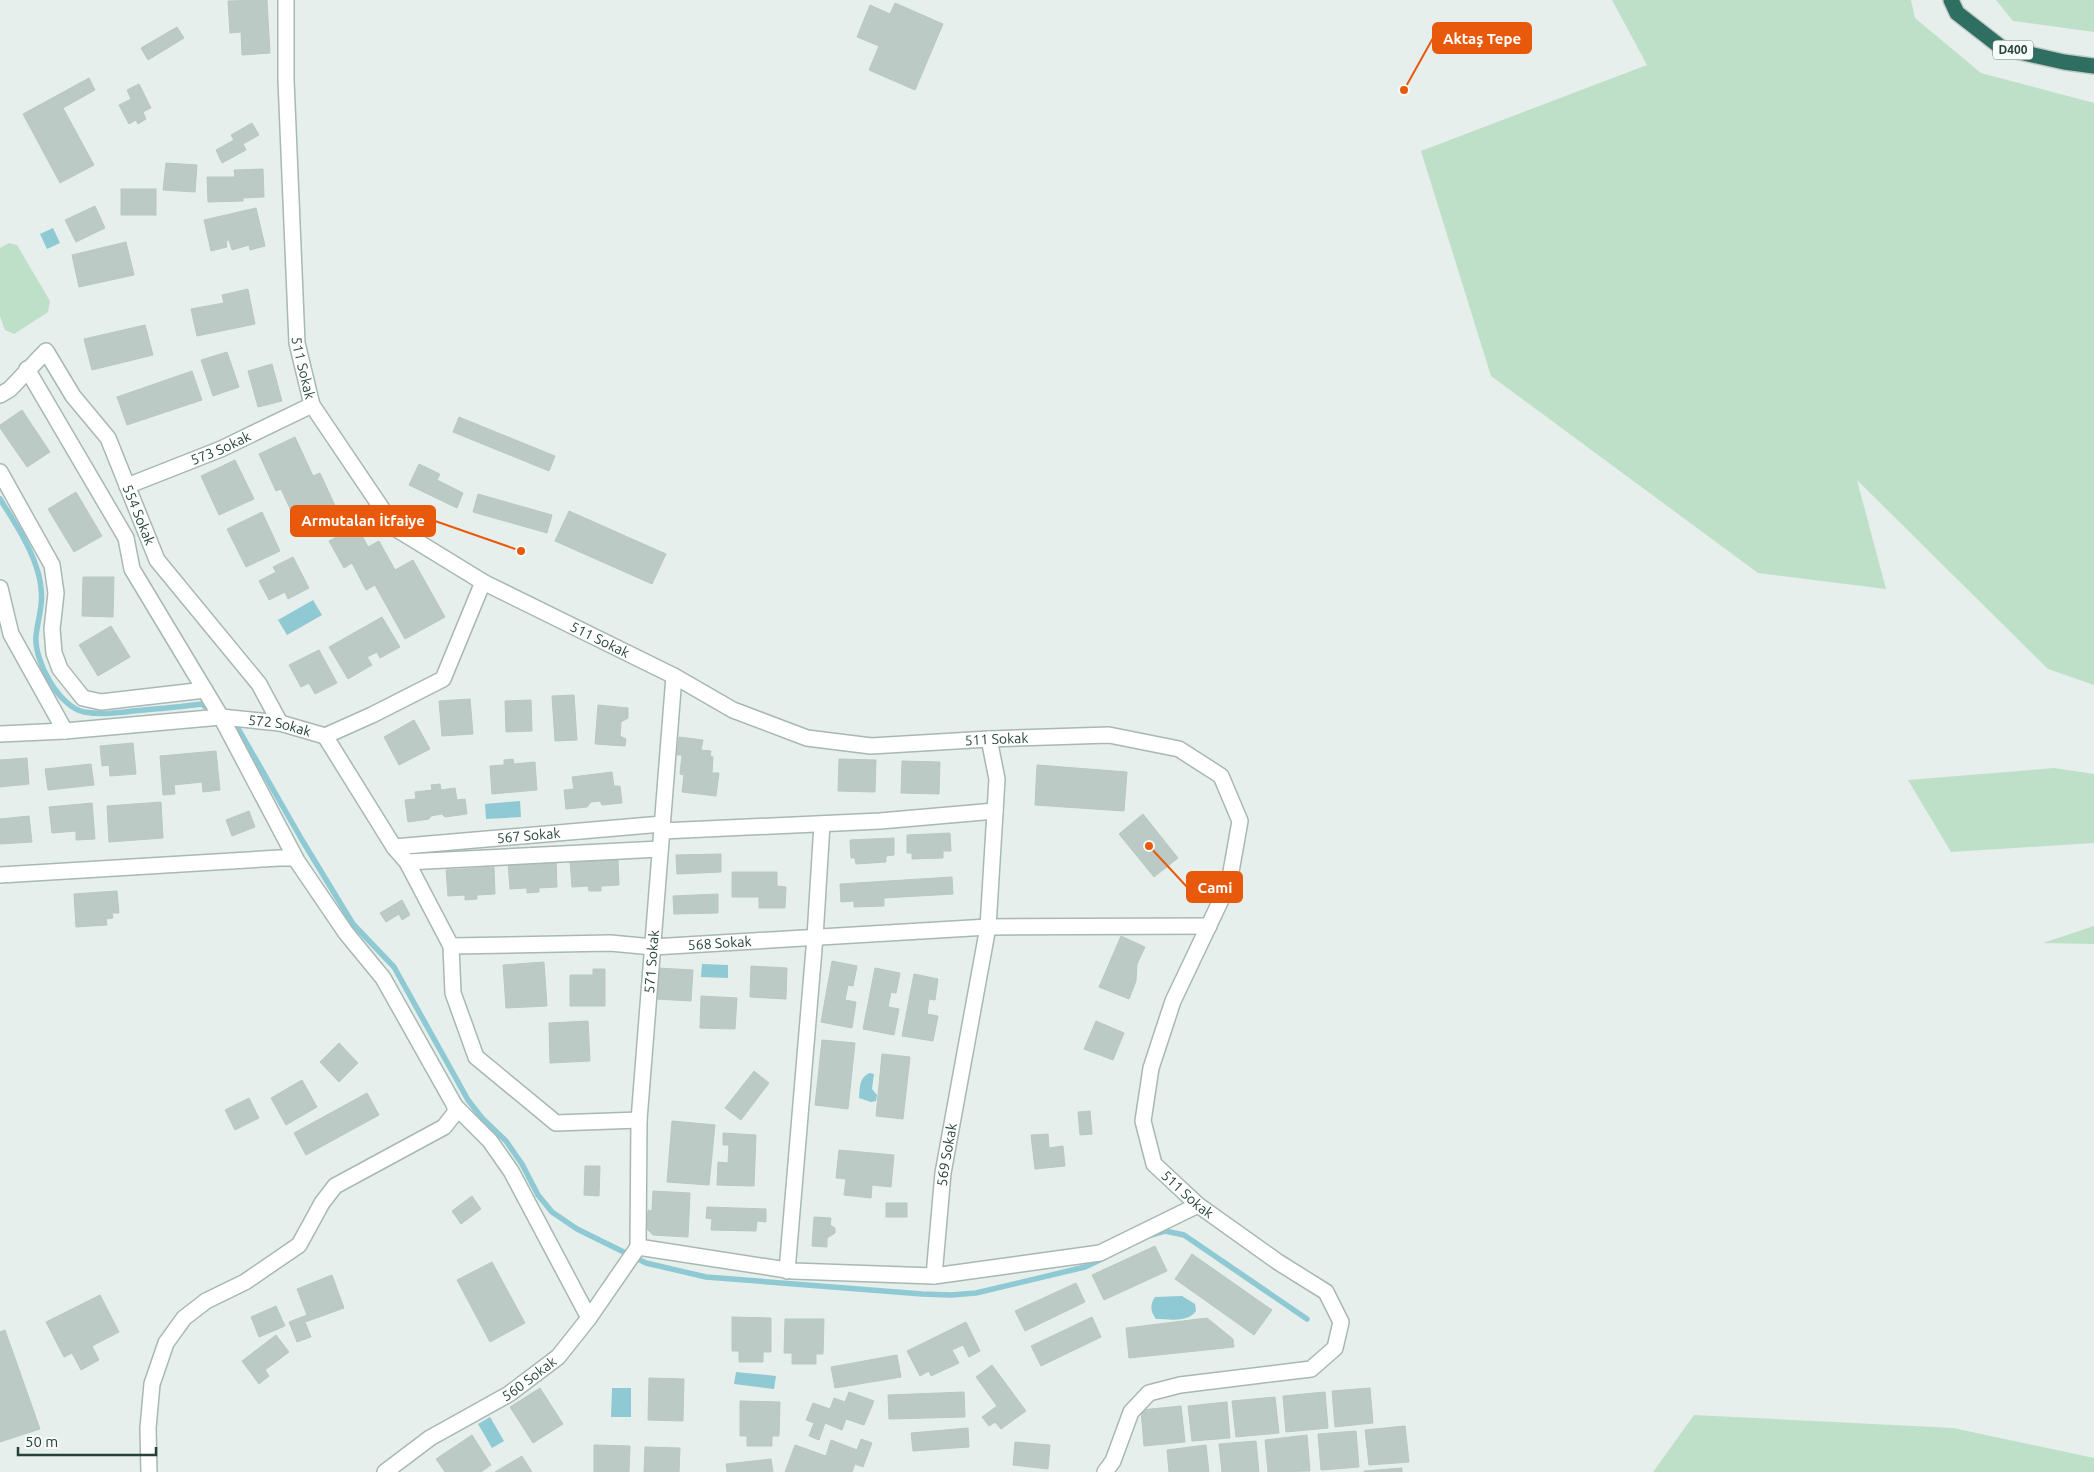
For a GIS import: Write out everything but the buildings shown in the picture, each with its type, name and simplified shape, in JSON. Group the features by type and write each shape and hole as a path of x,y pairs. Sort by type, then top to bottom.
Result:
{"highway":[{"name":"D400","path":"1951,0 1957,13 2002,48 2064,62 2094,66"}],"street":[{"name":"511 Sokak","path":"286,0 286,80 297,343 312,405 395,528 483,582 674,676 733,710 807,738 871,746 989,738 1109,735 1178,749 1221,776 1240,821 1229,883 1173,1001 1151,1068 1143,1121 1154,1164 1198,1205 1278,1262 1326,1292 1341,1322 1335,1348 1311,1369 1180,1385 1149,1393 1131,1412 1113,1461 1105,1472"},
{"name":"554 Sokak","path":"0,395 10,389 46,351 73,396 108,438 157,560 259,684 280,723"},
{"path":"27,369 126,538 132,570 221,718 295,858 346,932 383,978 455,1106 490,1141 511,1171 588,1318"},
{"name":"573 Sokak","path":"127,486 221,449 312,405"},
{"path":"0,472 52,565 56,593 52,629 54,653 60,668 84,698 101,702 205,690"},
{"name":"572 Sokak","path":"0,734 65,731 221,718 280,723 325,736 372,715 443,679 483,582"},
{"path":"0,588 11,634 65,731"},
{"name":"571 Sokak","path":"634,1253 639,1120 674,676"},
{"path":"325,736 394,846 407,862 451,946 453,993 476,1057 556,1124 639,1120"},
{"name":"569 Sokak","path":"934,1276 943,1173 988,927 997,779 989,738"},
{"name":"567 Sokak","path":"394,846 662,828 880,821 995,811"},
{"path":"787,1271 815,937 822,824"},
{"name":"567 Sokak","path":"407,862 660,849"},
{"path":"0,875 295,858"},
{"name":"568 Sokak","path":"451,946 610,942 652,946 988,927 1209,926"},
{"path":"149,1472 148,1428 152,1384 166,1344 184,1318 206,1301 245,1282 299,1246 322,1203 335,1186 444,1127 455,1113 455,1106"},
{"path":"634,1253 787,1271 934,1276 1100,1252 1198,1205"},
{"name":"560 Sokak","path":"385,1472 430,1438 509,1394 558,1358 634,1253"}],"green space":[{"path":"1612,0 1911,0 1915,18 1981,73 2094,103 2094,685 2048,669 1857,480 1886,589 1758,573 1491,376 1421,151 1647,65"},
{"path":"1996,0 2094,0 2094,32 2013,21"},
{"path":"9,243 17,245 50,301 48,312 14,334 5,330 0,316 0,248"},
{"path":"2054,768 2094,774 2094,843 1951,852 1908,780"},
{"path":"2094,926 2094,944 2043,943"},
{"path":"1694,1415 1953,1428 2094,1458 2094,1472 1653,1472"}],"water":[{"path":"53,228 60,243 47,249 40,234"},
{"path":"313,600 322,615 287,635 278,620"},
{"path":"520,801 521,817 486,819 485,804"},
{"path":"702,964 728,965 728,978 701,977"},
{"path":"870,1073 874,1074 872,1089 877,1095 876,1101 871,1102 859,1098 862,1080"},
{"path":"1182,1296 1195,1304 1196,1311 1192,1315 1178,1320 1156,1319 1151,1308 1155,1297"},
{"path":"736,1372 776,1376 774,1389 734,1384"},
{"path":"612,1388 631,1388 631,1417 611,1417"},
{"path":"490,1417 504,1441 492,1448 478,1424"}],"waterway":[{"path":"0,499 22,536 36,566 41,594 36,646 39,658 50,682 66,702 84,712 97,713 115,713 202,704 212,712"},
{"path":"230,724 239,730 353,924 394,967 468,1100 482,1118 506,1141 522,1164 538,1195 552,1212 577,1229 646,1263 706,1277 922,1294 951,1295 976,1293 1085,1267 1104,1258"},
{"path":"1151,1235 1165,1231 1184,1235 1307,1319"}],"place":[{"name":"Aktaş Tepe","path":"1404,90"},
{"name":"Armutalan İtfaiye","path":"521,551"},
{"name":"Cami","path":"1149,846"}]}
